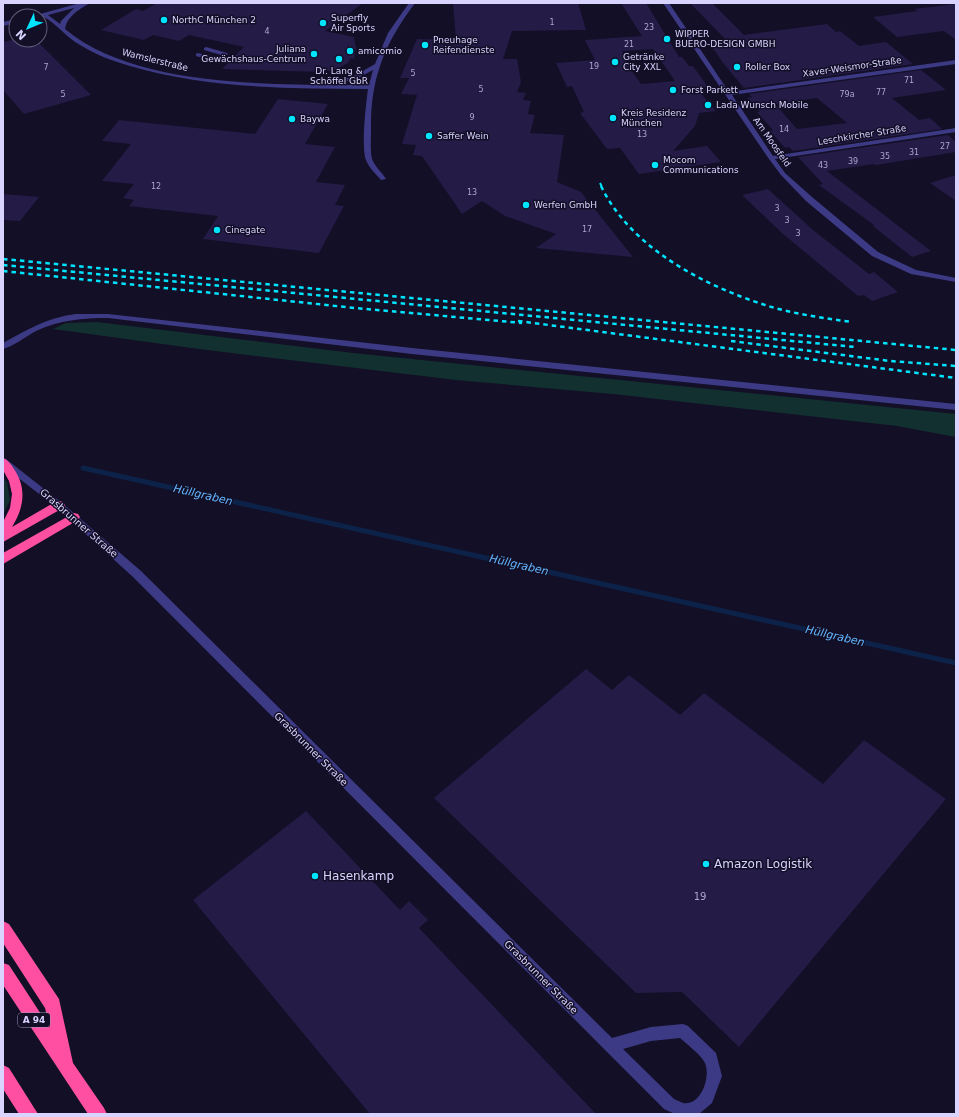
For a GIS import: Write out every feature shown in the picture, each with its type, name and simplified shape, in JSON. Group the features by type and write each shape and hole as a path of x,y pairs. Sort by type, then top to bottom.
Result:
{"highway":[{"path":"3,461 14,480 17,492 13,517 3,531"},
{"path":"3,538 60,504"},
{"path":"3,559 74,518"},
{"path":"3,929 53,1005 66,1068"},
{"name":"A 94","path":"3,972 98,1114"},
{"path":"3,1074 29,1114"}],"street":[{"path":"383,179 369,159 367,120 371,87 377,65 388,38 402,13 412,3"},
{"name":"Am Moosfeld","path":"666,3 771,158 791,182 847,232 875,254 914,272 956,280"},
{"path":"48,13 84,4"},
{"path":"62,29 63,22 84,4"},
{"name":"Wamslerstraße","path":"48,17 83,45 113,58 173,75 220,82 269,86 371,87"},
{"path":"206,49 225,54"},
{"path":"198,55 217,60"},
{"name":"Xaver-Weismor-Straße","path":"727,94 956,62"},
{"name":"Wamslerstraße","path":"323,86 356,77 377,65"},
{"name":"Leschkircher Straße","path":"771,158 955,131"},
{"path":"3,346 36,327 64,318 78,316 108,316 404,350 956,407"},
{"name":"Grasbrunner Straße","path":"3,461 60,504 161,596 218,656 610,1046 669,1104 682,1110 694,1109 707,1098 715,1076 711,1058 684,1031 651,1034 610,1046"}],"green space":[{"path":"97,322 353,353 956,414 956,437 897,426 613,394 456,380 199,349 53,329 66,323"},
{"path":"3,478 7,482 10,500 3,515"}],"building":[{"path":"157,3 363,3 325,31 354,37 356,48 354,59 351,58 348,63 337,69 322,72 222,69 244,47 189,35 179,41 153,35 144,40 101,30 136,9 143,11"},
{"path":"453,3 578,3 586,30 512,31 503,59 517,59 521,82 517,92 526,93 523,100 531,101 528,114 535,115 530,133 564,135 557,182 581,192 633,257 536,248 556,234 505,216 482,201 462,214 422,156 413,155 416,145 402,144 417,95 401,94 409,78 400,78 417,39 456,40"},
{"path":"621,3 646,3 679,57 682,57 689,66 693,66 708,87 696,88 716,111 699,113 695,126 673,151 707,146 721,162 639,174 620,148 607,149 580,113 584,112 572,86 567,87 556,63 595,60 585,40 642,36","holes":["653,49 675,81 641,84 631,70 622,51"]},
{"path":"690,3 712,3 744,35 827,24 836,32 840,31 859,46 886,42 913,64 744,88 723,63 708,41 725,39"},
{"path":"956,4 956,40 944,31 897,37 873,17 918,11 914,9"},
{"path":"8,41 8,48 44,48 91,95 24,114 3,90 3,42"},
{"path":"921,70 946,90 892,98 919,120 930,118 942,129 793,151 789,147 785,148 770,131 773,130 757,112 760,112 747,98 752,97 749,94","holes":["817,98 847,123 797,129 775,104"]},
{"path":"278,99 328,104 305,144 335,147 316,182 345,185 335,205 344,206 319,253 203,239 218,216 129,206 134,200 123,198 134,184 102,181 131,144 102,141 119,120 255,134"},
{"path":"948,135 956,142 956,152 876,165 874,164 827,171 931,251 912,257 873,226 874,225 819,185 823,184 798,157"},
{"path":"956,175 956,201 930,183"},
{"path":"768,189 813,230 869,274 874,272 898,292 872,301 864,295 858,296 783,234 742,195"},
{"path":"3,194 39,197 20,221 3,220"},
{"path":"586,669 612,690 629,675 680,715 704,693 823,784 864,740 946,799 739,1047 682,992 636,993 434,798"},
{"path":"306,811 400,910 409,901 428,920 419,928 596,1114 370,1114 193,900"}],"waterway":[{"name":"Hüllgraben","path":"83,468 956,663"}],"railway":[{"path":"600,183 602,187"},
{"path":"601,186 614,208 631,228 650,246 694,275 717,287 765,305 797,313 852,322"},
{"path":"3,259 956,350"},
{"path":"3,265 855,347"},
{"path":"3,271 355,308 522,323"},
{"path":"518,321 956,378"},
{"path":"731,341 890,361 956,366"}],"place":[{"name":"NorthC München 2","path":"164,20"},
{"name":"Superfly Air Sports","path":"323,23"},
{"name":"WIPPER BUERO-DESIGN GMBH","path":"667,39"},
{"name":"Pneuhage Reifendienste","path":"425,45"},
{"name":"amicomio","path":"350,51"},
{"name":"Juliana Gewächshaus-Centrum","path":"314,54"},
{"name":"Dr. Lang & Schöffel GbR","path":"339,59"},
{"name":"Getränke City XXL","path":"615,62"},
{"name":"Roller Box","path":"737,67"},
{"name":"Forst Parkett","path":"673,90"},
{"name":"Lada Wunsch Mobile","path":"708,105"},
{"name":"Kreis Residenz München","path":"613,118"},
{"name":"Baywa","path":"292,119"},
{"name":"Saffer Wein","path":"429,136"},
{"name":"Mocom Communications","path":"655,165"},
{"name":"Werfen GmbH","path":"526,205"},
{"name":"Cinegate","path":"217,230"},
{"name":"Amazon Logistik","path":"706,864"},
{"name":"Hasenkamp","path":"315,876"}]}
